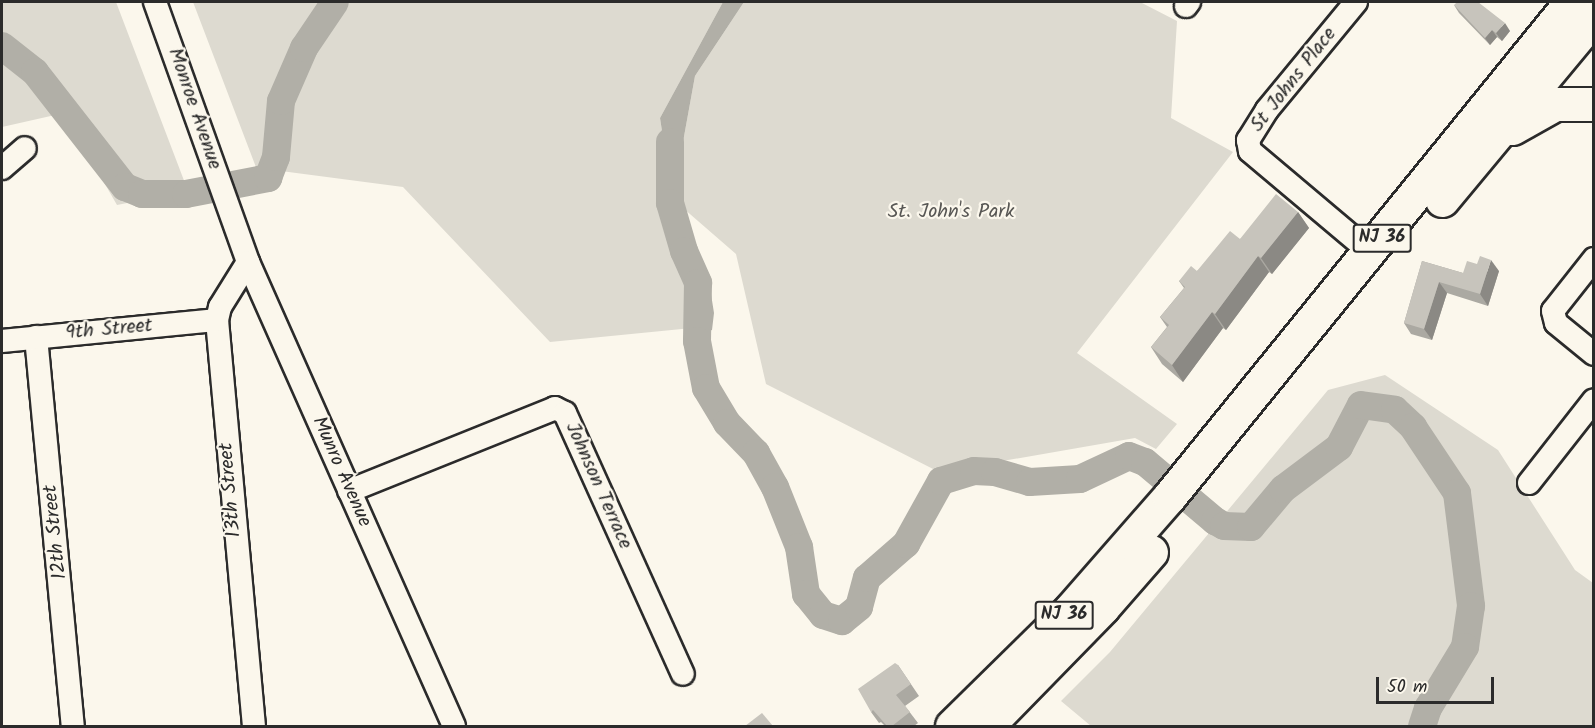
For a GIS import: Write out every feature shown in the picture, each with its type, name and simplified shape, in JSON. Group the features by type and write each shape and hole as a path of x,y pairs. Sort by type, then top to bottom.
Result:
{"highway":[{"name":"NJ 36","path":"1198,479 1370,252 1571,2"},
{"name":"NJ 36","path":"987,726 1103,607 1176,505 1484,149 1593,17"},
{"path":"1484,149 1545,108 1563,102 1593,104"},
{"name":"NJ 36","path":"952,726 1176,505"}],"street":[{"name":"Monroe Avenue","path":"155,2 232,216"},
{"name":"St Johns Place","path":"1356,2 1267,110 1248,140 1250,152 1370,252"},
{"path":"2,168 25,148"},
{"name":"Munro Avenue","path":"232,216 248,262 454,726"},
{"path":"1593,259 1553,311 1556,323 1593,354"},
{"name":"13th Street","path":"248,262 220,307 217,320 254,726"},
{"name":"9th Street","path":"2,342 217,320"},
{"name":"12th Street","path":"36,337 73,726"},
{"path":"1530,483 1593,400"},
{"name":"Johnson Terrace","path":"349,491 555,408 565,413 683,674"}],"green space":[{"path":"2,2 116,2 188,191 117,205 64,113 2,127"},
{"path":"193,2 723,2 660,118 692,328 550,342 403,187 281,171 259,175"},
{"name":"St. John's Park","path":"744,2 1140,2 1177,21 1171,118 1233,152 1077,353 1177,424 1156,449 1135,438 939,472 766,384 736,254 683,208 679,164 695,76"},
{"path":"1385,375 1498,450 1575,570 1593,583 1593,726 1091,726 1061,701 1110,652 1328,390"}],"shaded area":[{"path":"723,2 744,2 695,76 679,164 685,230 711,294 714,313 712,330 700,334 692,328 660,118"}],"building":[{"path":"1457,2 1478,2 1505,23 1496,33 1492,30 1485,38 1454,5"},
{"path":"1276,194 1298,212 1261,258 1258,256 1215,314 1212,312 1172,365 1151,347 1169,325 1160,317 1185,287 1179,281 1191,266 1197,271 1230,231 1240,239"},
{"path":"1480,256 1491,260 1480,294 1439,282 1424,329 1404,323 1422,261 1463,273 1467,261 1477,264"},
{"path":"895,663 911,684 896,695 910,712 892,726 887,726 873,710 871,712 858,689"},
{"path":"762,713 773,726 745,726"}],"waterway":[{"path":"2,46 35,72 125,187 142,194 186,194 268,178 276,157 281,101 304,48 335,2"},
{"path":"670,142 670,203 684,251 698,283 697,341 706,388 727,423 756,453 775,487 799,547 806,594 823,615 842,621 859,607 867,578 906,544 941,481 974,471 995,472 1030,482 1080,479 1129,456 1145,462 1215,521 1224,526 1251,527 1283,489 1339,447 1361,405 1395,410 1413,427 1457,493 1471,606 1465,647 1428,708 1422,726"}]}
